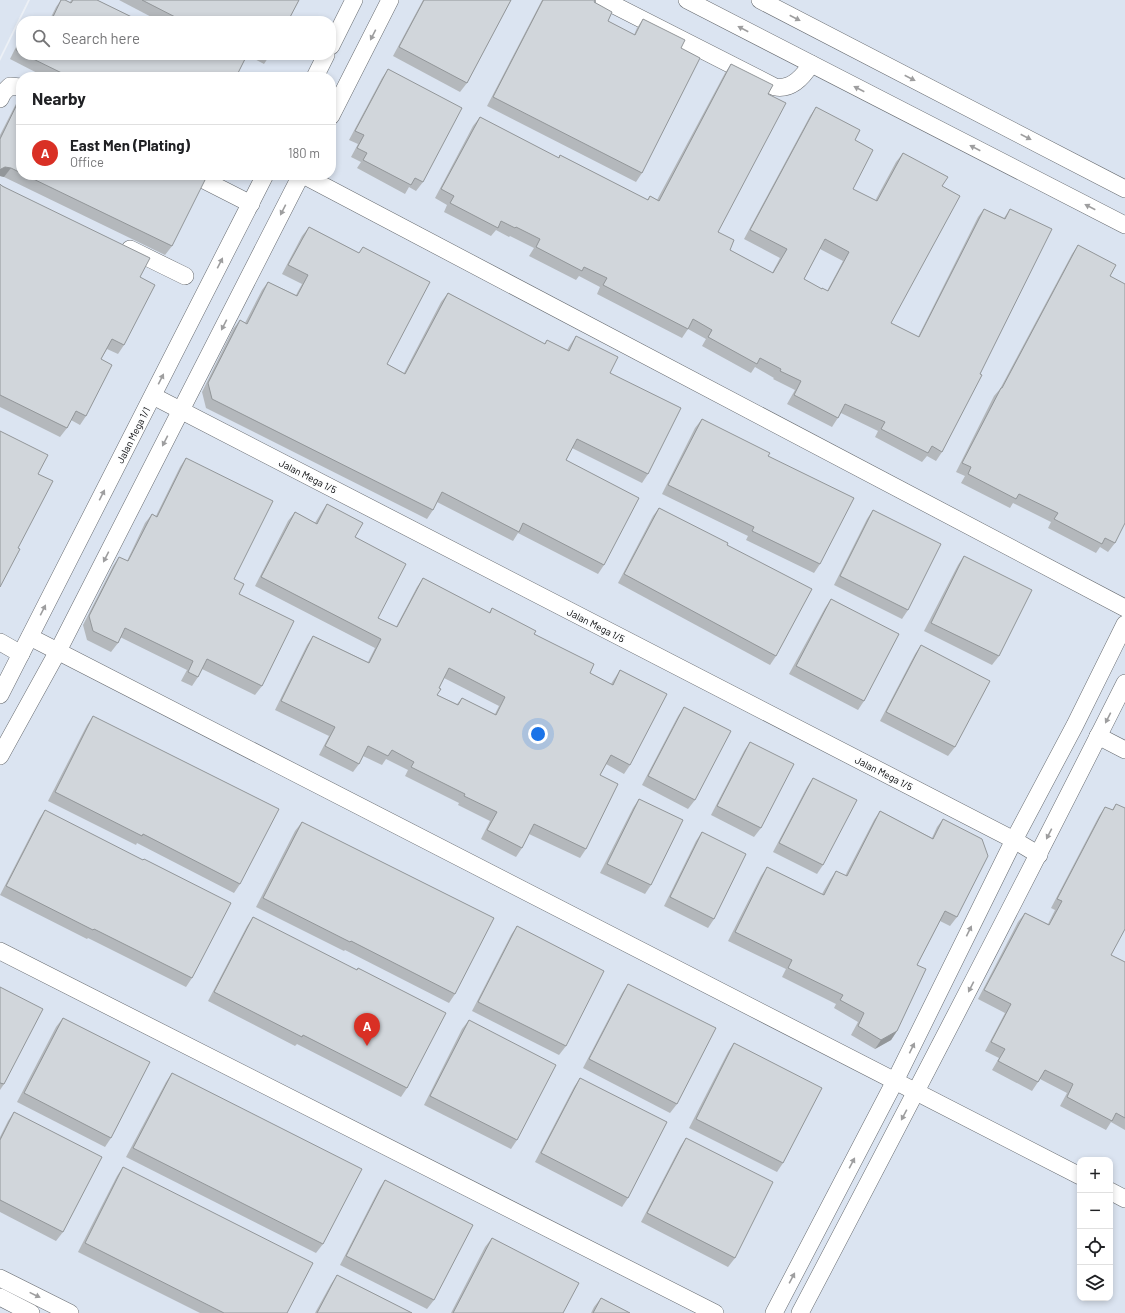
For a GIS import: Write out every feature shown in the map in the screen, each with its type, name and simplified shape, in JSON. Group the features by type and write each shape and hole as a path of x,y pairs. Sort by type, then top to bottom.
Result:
{"street":[{"path":"336,36 354,0"},
{"path":"336,106 390,0"},
{"path":"604,0 775,87 786,88 802,77 811,64"},
{"path":"688,0 1125,225"},
{"path":"760,0 1125,189"},
{"path":"318,72 324,60"},
{"path":"0,99 3,93 10,86 16,87"},
{"path":"204,180 251,204"},
{"name":"Jalan Mega 1/1","path":"0,695 263,180"},
{"path":"0,756 58,651 299,180"},
{"path":"312,180 1125,608"},
{"path":"114,242 185,276"},
{"name":"Jalan Mega 1/5","path":"153,396 1014,840 1039,855"},
{"path":"774,1313 895,1081 1014,840 1075,726 1125,624"},
{"path":"30,637 1077,1174"},
{"path":"0,642 21,654"},
{"path":"800,1313 1039,855 1125,683"},
{"path":"1098,736 1125,750"},
{"path":"0,951 715,1313"},
{"path":"1112,1193 1125,1199"},
{"path":"0,1278 70,1313"},
{"path":"0,1297 31,1313"}],"shaded area":[{"path":"0,0 28,0 20,16 16,16 16,24 0,57"},
{"path":"30,0 1125,0 1125,1313 0,1313 0,61 16,28 16,60 336,60 336,16 22,16"}],"building":[{"path":"61,0 71,3 73,0 97,0 130,16 53,16"},
{"path":"142,0 299,0 291,16 173,16"},
{"path":"424,0 511,0 467,83 399,47"},
{"path":"543,0 595,0 594,2 612,12 608,21 635,35 643,19 685,40 681,48 700,58 642,173 493,97"},
{"path":"35,60 244,60 238,72 60,72"},
{"path":"731,64 773,85 768,94 786,103 718,232 734,240 730,250 773,273 787,249 750,230 816,107 860,130 855,140 873,150 853,189 877,201 903,153 948,177 942,186 960,196 891,323 919,337 984,209 1005,219 1010,209 1052,229 980,374 982,375 942,452 932,446 928,453 881,429 885,422 845,404 838,418 794,395 801,381 780,371 781,369 760,358 757,364 708,337 712,330 693,319 688,329 603,285 607,278 584,267 582,271 536,247 540,239 516,227 515,228 501,221 498,228 450,203 454,196 441,189 480,117 559,158 560,155 648,200 650,196 659,201","holes":["825,239 849,252 828,291 804,279"]},
{"path":"388,69 462,108 423,182 415,178 411,185 363,160 367,153 357,148 364,135 355,131"},
{"path":"16,106 16,170 5,167 0,170 0,139"},
{"path":"35,180 205,180 172,246"},
{"path":"0,184 150,258 140,277 155,285 124,345 112,339 101,359 112,365 86,416 76,411 67,428 0,395"},
{"path":"309,227 359,253 363,247 430,282 387,364 405,374 448,293 545,344 547,340 569,351 576,336 618,357 610,373 681,408 648,474 577,439 566,460 639,498 604,565 523,523 519,532 442,492 433,510 212,399 208,383 240,320 247,324 268,282 297,296 308,275 288,265"},
{"path":"1078,245 1116,265 1110,276 1125,284 1125,523 1115,543 1105,538 1102,544 1054,519 1058,513 1019,494 1016,499 968,474 971,467 962,463"},
{"path":"702,419 770,453 768,456 854,498 820,564 752,531 754,527 668,485"},
{"path":"0,431 48,455 38,474 53,481 18,548 20,549 0,587"},
{"path":"186,458 273,501 234,579 244,584 239,594 294,621 262,686 207,659 198,677 188,672 193,661 125,628 118,643 93,631 89,616 119,557 128,561 152,514 157,517"},
{"path":"327,504 363,523 355,537 406,564 378,618 397,627 423,578 490,613 492,608 536,631 534,634 594,664 590,673 613,685 620,670 667,694 630,765 611,755 600,775 618,784 586,849 534,824 522,848 487,830 497,812 411,767 414,762 392,750 388,756 368,746 359,764 325,746 335,727 281,701 313,636 369,663 381,639 261,577 295,512 317,524","holes":["449,668 505,697 496,715 462,698 458,705 437,695 441,689 439,688"]},
{"path":"659,508 728,543 727,545 812,589 776,656 624,574"},
{"path":"873,510 941,544 908,610 840,576"},
{"path":"964,556 1032,590 999,656 931,623"},
{"path":"831,599 899,634 864,701 796,666"},
{"path":"921,645 990,681 955,747 886,712"},
{"path":"684,707 731,731 695,800 648,776"},
{"path":"93,716 279,809 240,884 143,834 142,836 55,792"},
{"path":"750,742 794,764 761,828 717,806"},
{"path":"813,778 857,800 823,865 779,843"},
{"path":"639,799 683,820 651,885 607,864"},
{"path":"1116,804 1125,808 1125,929 1111,955 1125,962 1125,1118 1116,1113 1112,1121 1067,1097 1073,1084 1045,1070 1038,1082 998,1061 1005,1049 991,1042 1011,1004 984,990 1025,913 1049,925 1062,901 1057,899 1105,807 1113,810"},
{"path":"45,810 231,903 192,978 6,886"},
{"path":"880,811 933,839 943,819 982,839 988,856 957,917 945,911 917,965 926,969 897,1031 881,1040 858,1026 864,1013 840,1000 843,995 788,968 792,960 735,932 767,867 824,895 836,871 847,876"},
{"path":"302,822 494,918 455,994 263,898"},
{"path":"702,832 746,854 714,919 670,897"},
{"path":"253,917 446,1013 407,1088 214,992"},
{"path":"517,926 604,971 566,1046 478,1002"},
{"path":"628,984 716,1028 677,1104 589,1059"},
{"path":"0,987 43,1009 4,1084 0,1083"},
{"path":"63,1018 150,1062 111,1138 24,1093"},
{"path":"469,1020 556,1065 517,1140 430,1096"},
{"path":"734,1043 822,1088 783,1163 696,1119"},
{"path":"172,1073 362,1169 323,1244 133,1148"},
{"path":"580,1078 667,1122 628,1198 541,1153"},
{"path":"14,1112 102,1157 63,1232 0,1200 0,1140"},
{"path":"686,1138 773,1182 735,1258 647,1213"},
{"path":"123,1167 313,1263 287,1313 224,1313 85,1243"},
{"path":"385,1180 473,1225 434,1300 346,1256"},
{"path":"492,1238 579,1283 563,1313 453,1313"},
{"path":"337,1275 412,1313 317,1313"},
{"path":"601,1298 630,1313 593,1313"}],"place":[{"name":"East Men (Plating)","path":"367,1046"}]}
